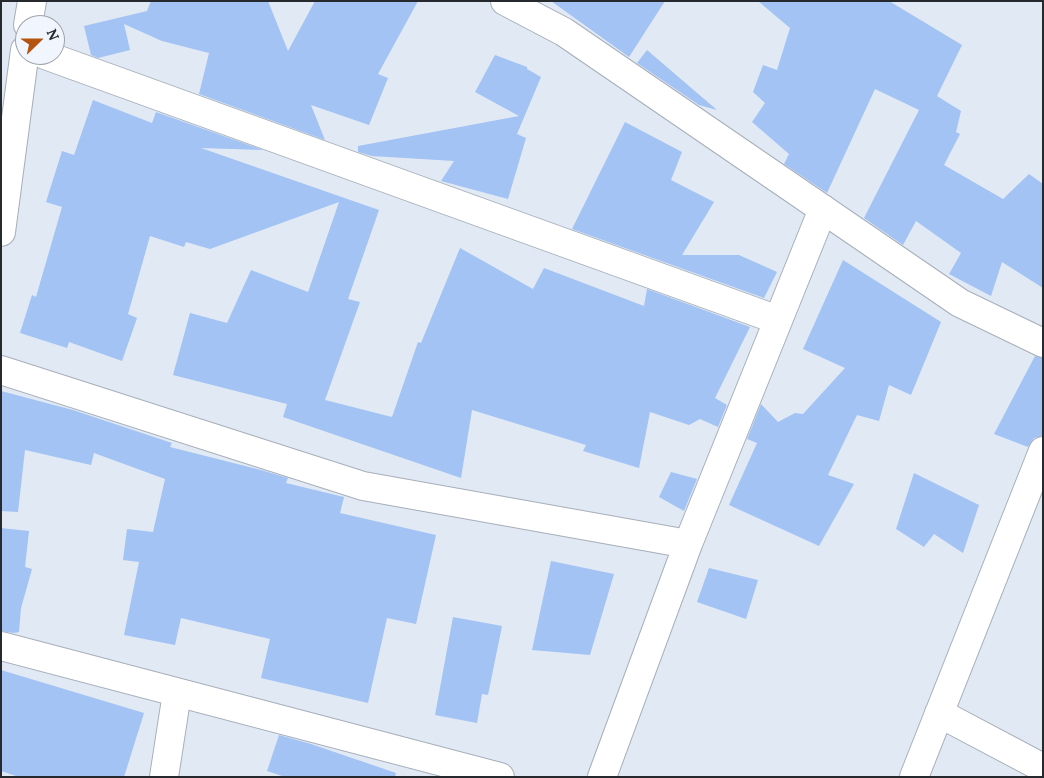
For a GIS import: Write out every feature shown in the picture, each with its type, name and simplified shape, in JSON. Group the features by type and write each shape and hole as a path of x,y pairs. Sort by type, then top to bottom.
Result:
{"street":[{"path":"30,15 32,1"},
{"path":"505,1 564,32 960,303 1043,343"},
{"path":"65,62 778,320"},
{"path":"1,232 23,65"},
{"path":"602,777 688,544 823,209"},
{"path":"1,370 363,486 688,544"},
{"path":"914,777 1043,450"},
{"path":"1,646 500,777"},
{"path":"164,777 177,693"},
{"path":"939,713 1043,768"}],"building":[{"path":"151,1 268,1 288,51 315,1 418,1 378,74 388,78 369,125 311,105 325,140 199,94 209,53 162,41 124,24 130,50 98,58 91,55 84,26 147,11"},
{"path":"551,1 665,1 629,57"},
{"path":"758,1 889,1 962,45 937,96 961,111 956,132 960,134 944,165 1003,199 1029,174 1043,184 1043,288 1002,262 991,296 949,274 961,253 916,221 903,245 864,218 919,110 875,89 827,193 784,164 789,154 752,122 765,103 753,92 763,65 777,70 790,28"},
{"path":"647,50 717,110 699,105 637,63"},
{"path":"495,55 527,67 527,69 541,77 517,134 526,138 508,199 441,181 454,161 372,156 358,152 358,146 519,116 475,92"},
{"path":"93,100 152,123 156,112 263,150 201,148 379,210 348,299 360,302 325,400 392,417 418,342 421,343 460,248 533,289 544,268 644,306 647,289 750,327 715,398 727,405 718,427 700,419 689,425 650,412 639,468 583,451 586,445 472,410 461,478 283,417 287,404 173,375 190,313 227,323 251,270 308,292 339,202 210,249 186,242 184,247 150,236 128,314 137,318 122,361 69,342 67,348 20,333 32,295 36,297 62,207 46,202 62,151 74,155"},
{"path":"625,122 682,152 671,180 714,202 682,255 739,255 777,272 764,298 572,229"},
{"path":"843,260 941,322 911,395 889,385 879,421 857,415 828,475 854,484 819,546 729,505 757,443 747,439 761,404 778,422 795,413 803,414 845,368 803,349"},
{"path":"1035,356 1043,358 1043,436 1034,438 1028,447 994,434"},
{"path":"1,391 73,410 172,443 170,447 288,478 286,483 344,497 340,513 436,535 416,624 387,618 368,703 261,678 270,639 181,618 175,645 124,635 139,562 123,560 127,529 153,532 165,479 94,453 91,465 25,450 18,512 1,511"},
{"path":"671,472 697,479 684,511 659,497"},
{"path":"914,473 979,505 963,553 934,534 924,547 896,529"},
{"path":"1,528 29,531 25,567 32,569 21,608 19,632 14,633 1,631"},
{"path":"551,561 614,574 590,655 532,650"},
{"path":"709,568 758,580 746,619 697,602"},
{"path":"453,617 502,626 488,695 482,694 477,723 435,715"},
{"path":"1,670 144,713 124,777 19,777 1,771"},
{"path":"279,735 396,773 395,777 285,777 267,771"}]}
